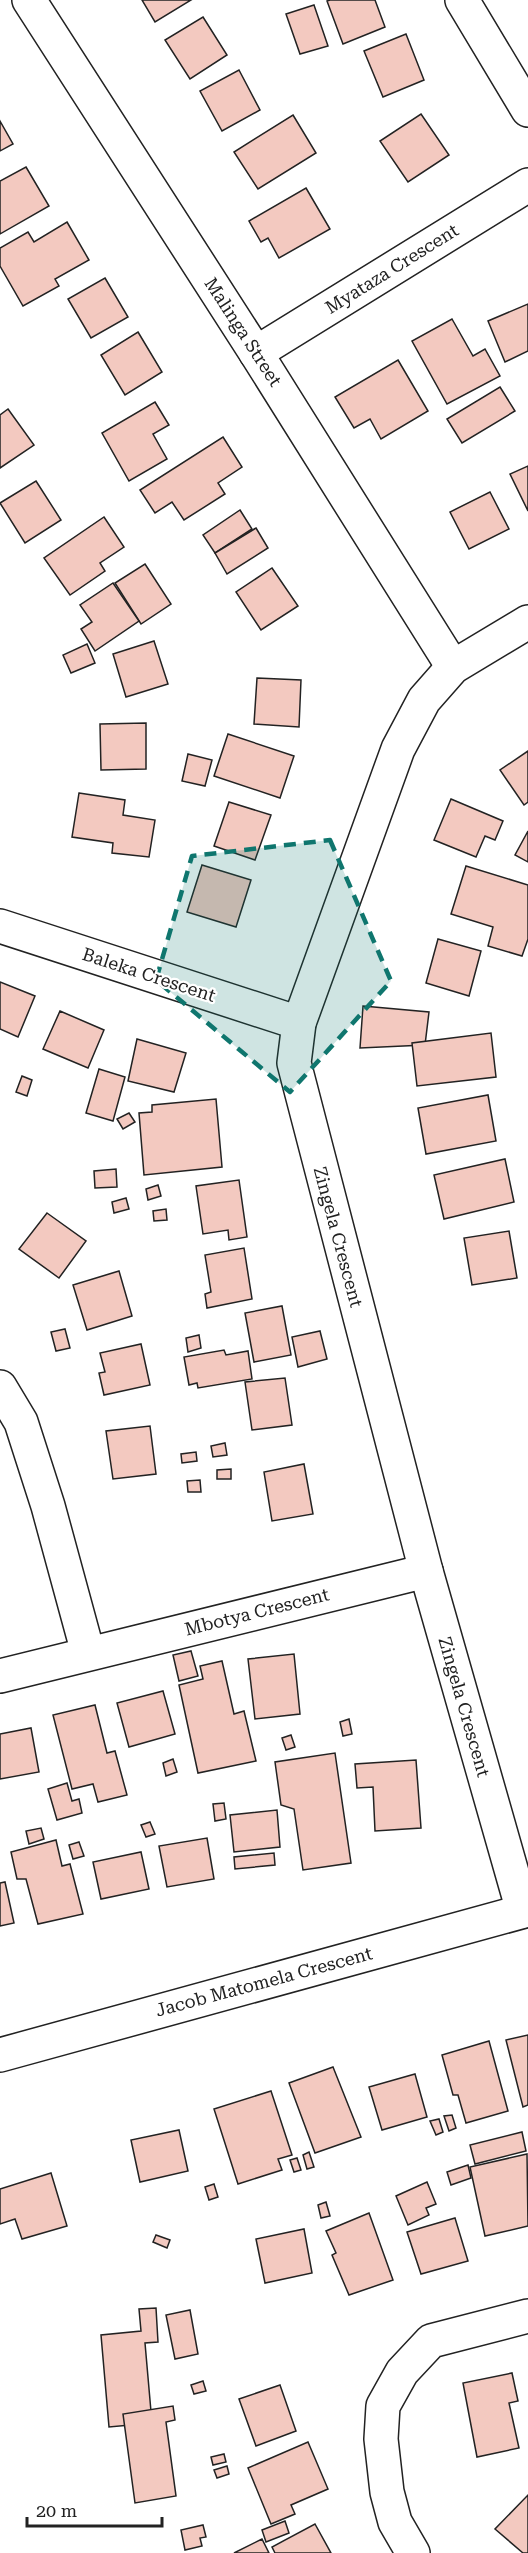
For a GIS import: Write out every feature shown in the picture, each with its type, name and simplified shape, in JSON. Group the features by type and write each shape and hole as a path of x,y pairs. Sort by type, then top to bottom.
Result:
{"street":[{"name":"Malinga Street","path":"29,0 256,353 453,667"},
{"path":"462,0 528,110"},
{"name":"Myataza Crescent","path":"256,353 528,185"},
{"name":"Zingela Crescent","path":"525,1910 426,1571 294,1063 298,1023 398,749 424,700 453,667 528,622"},
{"name":"Baleka Crescent","path":"0,926 298,1023"},
{"path":"0,1387 21,1422 48,1506 88,1653"},
{"name":"Mbotya Crescent","path":"0,1676 426,1571"},
{"name":"Jacob Matomela Crescent","path":"0,2055 525,1910"},
{"path":"413,2553 395,2522 387,2492 381,2439 383,2406 402,2372 431,2341 528,2316"}],"highlighted area":[{"path":"330,840 391,981 290,1092 156,980 192,856"}],"building":[{"path":"142,0 191,0 155,22"},
{"path":"375,0 385,27 343,44 327,1"},
{"path":"314,5 328,46 300,54 286,14"},
{"path":"203,17 227,55 190,79 165,40"},
{"path":"406,34 424,80 383,97 364,51"},
{"path":"239,70 260,110 222,131 200,91"},
{"path":"421,114 449,155 408,182 380,141"},
{"path":"293,115 316,153 258,189 234,152"},
{"path":"0,121 13,144 0,151"},
{"path":"26,167 49,206 0,234 0,181"},
{"path":"306,188 330,229 279,258 268,238 261,242 249,221"},
{"path":"67,222 89,260 55,279 59,286 23,306 0,266 0,248 28,232 34,242"},
{"path":"105,278 128,317 91,338 68,299"},
{"path":"528,304 528,351 505,362 488,321"},
{"path":"452,319 473,356 485,349 500,376 447,404 412,341"},
{"path":"138,332 162,372 125,395 101,355"},
{"path":"398,360 428,411 381,439 370,419 354,428 335,397"},
{"path":"500,387 515,411 462,443 447,419"},
{"path":"155,402 169,425 153,434 167,459 129,481 102,433"},
{"path":"8,409 34,445 0,468 0,415"},
{"path":"223,437 242,467 218,483 225,494 184,520 172,502 155,513 140,490"},
{"path":"528,466 528,511 510,474"},
{"path":"36,481 61,520 25,543 0,503"},
{"path":"490,492 509,529 469,549 450,512"},
{"path":"240,510 252,529 215,553 203,535"},
{"path":"104,517 124,547 100,563 105,571 70,595 44,558"},
{"path":"256,528 268,548 227,574 215,553"},
{"path":"145,564 171,604 141,624 115,583"},
{"path":"272,568 298,606 261,630 236,592"},
{"path":"113,583 139,621 95,651 81,629 92,622 80,605"},
{"path":"154,641 168,684 126,697 113,654"},
{"path":"87,644 95,663 71,673 63,655"},
{"path":"257,678 301,680 299,727 254,724"},
{"path":"146,723 146,769 101,770 100,724"},
{"path":"228,734 294,756 280,798 214,776"},
{"path":"528,751 528,802 524,805 500,770"},
{"path":"188,754 212,760 205,786 182,781"},
{"path":"79,793 125,800 123,815 155,820 149,857 112,853 113,843 72,837"},
{"path":"451,799 503,821 495,840 485,836 476,857 434,840"},
{"path":"229,802 271,815 255,860 214,846"},
{"path":"528,831 528,862 515,855"},
{"path":"202,865 251,880 236,927 187,912"},
{"path":"466,866 528,885 528,939 522,956 488,946 493,927 451,914"},
{"path":"438,939 481,951 469,996 426,983"},
{"path":"0,982 35,996 18,1037 0,1029"},
{"path":"363,1006 429,1012 425,1045 360,1048"},
{"path":"60,1011 104,1030 88,1068 43,1049"},
{"path":"491,1033 496,1077 417,1086 412,1043"},
{"path":"137,1039 186,1053 174,1092 128,1081"},
{"path":"99,1069 125,1077 113,1121 86,1113"},
{"path":"22,1076 32,1080 27,1096 16,1092"},
{"path":"488,1095 496,1141 426,1154 418,1108"},
{"path":"216,1099 222,1167 144,1175 139,1113 152,1112 152,1105"},
{"path":"129,1113 135,1122 123,1129 117,1119"},
{"path":"505,1159 514,1202 444,1219 434,1175"},
{"path":"116,1169 117,1187 95,1188 94,1171"},
{"path":"239,1180 247,1237 229,1240 228,1230 203,1234 196,1186"},
{"path":"158,1185 161,1196 148,1200 146,1189"},
{"path":"126,1198 129,1209 114,1213 112,1202"},
{"path":"166,1209 167,1220 154,1221 153,1211"},
{"path":"47,1213 86,1241 59,1278 19,1249"},
{"path":"509,1231 517,1278 472,1285 464,1238"},
{"path":"244,1248 252,1299 207,1308 205,1294 211,1292 205,1255"},
{"path":"119,1271 132,1316 87,1330 73,1285"},
{"path":"282,1306 291,1355 254,1362 245,1313"},
{"path":"65,1329 70,1348 56,1351 51,1332"},
{"path":"320,1331 327,1359 298,1367 292,1337"},
{"path":"199,1335 201,1348 188,1352 186,1338"},
{"path":"141,1344 150,1385 104,1395 99,1373 105,1372 100,1353"},
{"path":"224,1350 226,1355 248,1351 252,1379 198,1388 197,1383 189,1385 184,1357"},
{"path":"285,1378 292,1425 252,1430 245,1382"},
{"path":"150,1426 156,1474 113,1479 106,1431"},
{"path":"225,1443 227,1455 213,1457 211,1446"},
{"path":"196,1452 197,1461 182,1463 181,1454"},
{"path":"304,1464 313,1514 272,1521 264,1472"},
{"path":"231,1469 231,1479 217,1479 217,1470"},
{"path":"200,1480 201,1492 188,1492 187,1481"},
{"path":"191,1651 198,1676 179,1681 173,1655"},
{"path":"294,1654 300,1714 255,1719 248,1659"},
{"path":"222,1661 234,1714 244,1711 256,1761 198,1773 179,1685 203,1679 200,1666"},
{"path":"163,1691 175,1734 129,1747 117,1703"},
{"path":"95,1705 107,1753 115,1751 127,1795 98,1802 93,1784 72,1789 53,1715"},
{"path":"349,1719 352,1734 343,1736 340,1722"},
{"path":"31,1728 39,1772 0,1779 0,1734"},
{"path":"291,1735 295,1747 286,1750 282,1738"},
{"path":"335,1753 351,1863 303,1870 294,1809 281,1805 275,1762"},
{"path":"173,1759 177,1772 166,1776 163,1763"},
{"path":"416,1760 421,1828 375,1831 373,1787 357,1788 355,1764"},
{"path":"67,1783 72,1801 79,1799 82,1813 57,1820 48,1789"},
{"path":"224,1803 226,1819 215,1821 213,1804"},
{"path":"277,1810 280,1847 234,1852 230,1815"},
{"path":"150,1822 155,1834 146,1837 141,1825"},
{"path":"41,1828 44,1839 29,1844 26,1831"},
{"path":"207,1838 214,1879 167,1887 159,1846"},
{"path":"56,1840 62,1866 70,1864 83,1914 38,1924 26,1879 17,1879 11,1852"},
{"path":"79,1842 84,1856 73,1859 69,1845"},
{"path":"141,1852 149,1889 101,1899 93,1862"},
{"path":"274,1853 275,1865 235,1869 234,1857"},
{"path":"5,1882 14,1923 0,1926 0,1883"},
{"path":"528,2035 528,2105 523,2107 506,2040"},
{"path":"489,2041 508,2111 466,2123 458,2095 453,2095 442,2055"},
{"path":"333,2067 361,2137 315,2153 289,2083"},
{"path":"415,2074 427,2117 382,2130 369,2087"},
{"path":"271,2091 292,2155 278,2159 282,2170 238,2184 214,2109"},
{"path":"452,2115 456,2128 449,2131 444,2116"},
{"path":"439,2119 443,2132 436,2135 430,2121"},
{"path":"179,2130 188,2171 140,2182 131,2140"},
{"path":"522,2132 526,2151 475,2164 470,2145"},
{"path":"309,2152 314,2167 307,2169 303,2155"},
{"path":"527,2154 528,2226 485,2236 470,2167"},
{"path":"297,2158 301,2170 294,2172 290,2160"},
{"path":"468,2165 471,2178 451,2185 447,2172"},
{"path":"51,2173 67,2226 22,2239 15,2219 0,2224 0,2189"},
{"path":"427,2182 436,2204 426,2208 429,2215 408,2225 396,2196"},
{"path":"214,2184 218,2197 209,2200 205,2187"},
{"path":"326,2202 330,2216 321,2218 318,2205"},
{"path":"369,2213 393,2280 349,2295 332,2255 336,2253 326,2231"},
{"path":"455,2218 468,2261 421,2274 407,2232"},
{"path":"304,2229 312,2273 265,2283 256,2239"},
{"path":"156,2235 170,2240 167,2248 153,2242"},
{"path":"156,2308 158,2342 145,2343 152,2423 109,2427 101,2335 141,2331 139,2309"},
{"path":"190,2310 198,2354 175,2359 166,2315"},
{"path":"512,2373 518,2401 509,2403 519,2448 477,2457 463,2383"},
{"path":"203,2381 206,2391 194,2394 191,2385"},
{"path":"280,2385 296,2431 256,2446 239,2399"},
{"path":"173,2406 175,2420 166,2422 176,2496 135,2503 123,2414"},
{"path":"308,2442 328,2489 291,2505 295,2514 271,2524 248,2468"},
{"path":"224,2454 226,2462 213,2465 211,2457"},
{"path":"227,2466 229,2474 217,2478 214,2470"},
{"path":"528,2495 528,2553 523,2553 495,2529"},
{"path":"285,2521 289,2533 266,2542 262,2530"},
{"path":"315,2524 331,2553 275,2553 272,2547"},
{"path":"203,2525 206,2537 200,2538 202,2546 185,2550 181,2530"},
{"path":"262,2539 269,2553 234,2553"}]}
